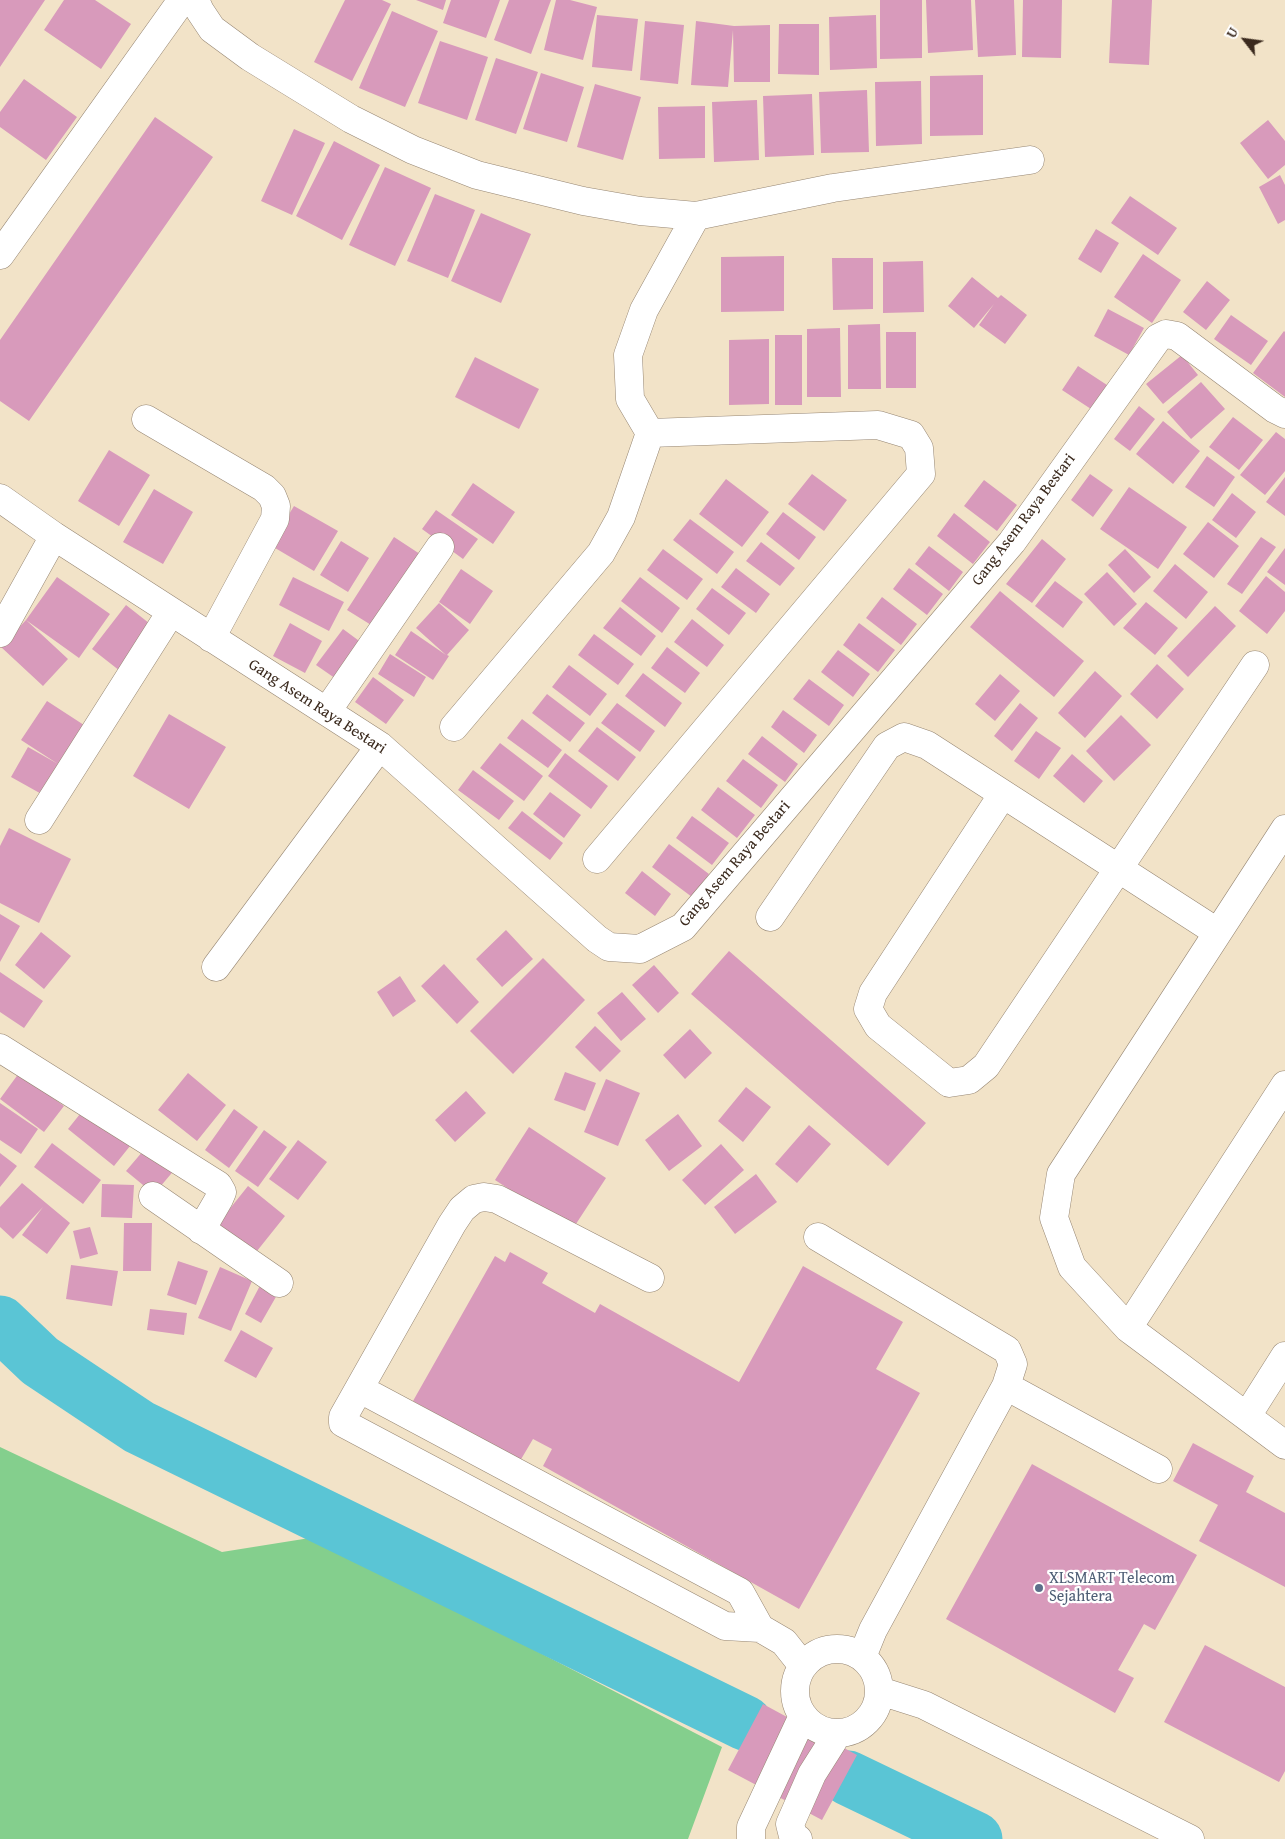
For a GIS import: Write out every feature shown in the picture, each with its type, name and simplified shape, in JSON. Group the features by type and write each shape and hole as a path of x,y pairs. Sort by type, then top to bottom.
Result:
{"street":[{"path":"0,255 182,0"},
{"path":"196,0 200,12 212,29 250,57 351,119 413,150 477,174 530,189 640,211 696,216 832,188 1030,160"},
{"path":"454,727 600,553 621,517 650,433 630,399 628,355 644,310 696,216"},
{"name":"Gang Asem Raya Bestari","path":"0,498 54,536 380,746 597,939 609,947 640,949 682,927 1012,542 1158,338 1166,334 1177,336 1275,409 1285,414"},
{"path":"146,420 264,488 272,496 276,506 275,519 211,638"},
{"path":"597,859 921,474 919,448 911,435 878,425 650,433"},
{"path":"0,633 54,536"},
{"path":"328,711 440,547"},
{"path":"39,820 171,612"},
{"path":"1003,794 873,993 868,1009 878,1026 949,1083 969,1080 986,1066 1117,868 1255,665"},
{"path":"770,917 887,746 904,737 926,745 1217,932"},
{"path":"216,967 380,746"},
{"path":"1285,828 1061,1174 1054,1218 1072,1267 1128,1328 1285,1445"},
{"path":"0,1048 218,1185 222,1192 201,1230"},
{"path":"1128,1328 1285,1085"},
{"path":"153,1196 279,1283"},
{"path":"650,1278 497,1199 484,1197 474,1199 462,1209 452,1224 343,1418 346,1426 725,1626 760,1628 784,1642 803,1666"},
{"path":"818,1237 1007,1350 1013,1364 1006,1386 873,1630 862,1657"},
{"path":"1246,1416 1285,1356"},
{"path":"1006,1386 1158,1469"},
{"path":"360,1389 740,1592 760,1628"},
{"path":"581,1551 600,1518"},
{"path":"837,1649 850,1650 862,1657 874,1672 880,1691 878,1704 872,1716 856,1728 838,1733 825,1732 813,1726 803,1716 797,1705 795,1692 797,1678 803,1666 812,1657 824,1651 837,1649"},
{"path":"880,1691 924,1705 1190,1839"},
{"path":"751,1839 751,1827 803,1716"},
{"path":"798,1839 793,1836 790,1824 812,1774 838,1733"}],"green space":[{"path":"0,1447 222,1552 316,1537 722,1747 688,1839 0,1839"}],"building":[{"path":"0,0 45,0 0,67"},
{"path":"64,0 95,0 131,24 101,69 44,30"},
{"path":"345,0 382,0 391,4 352,81 314,62"},
{"path":"416,0 446,0 443,10"},
{"path":"451,0 500,0 486,38 443,23"},
{"path":"509,0 551,0 531,54 494,40"},
{"path":"556,0 570,0 597,7 583,60 544,50"},
{"path":"880,0 922,0 922,58 880,59"},
{"path":"926,0 971,0 973,50 928,53"},
{"path":"975,0 1014,0 1016,55 978,57"},
{"path":"1023,0 1062,0 1061,58 1022,57"},
{"path":"1112,0 1152,0 1149,65 1109,63"},
{"path":"392,11 438,31 405,107 359,88"},
{"path":"597,15 638,19 632,71 592,67"},
{"path":"876,15 877,68 830,70 829,17"},
{"path":"645,21 684,25 678,84 640,80"},
{"path":"696,21 734,26 770,25 770,82 734,82 733,30 728,87 691,85"},
{"path":"779,24 819,24 819,75 778,74"},
{"path":"440,41 488,57 467,120 418,103"},
{"path":"496,58 538,72 516,134 475,120"},
{"path":"541,73 584,87 567,142 523,129"},
{"path":"983,75 983,135 930,136 930,76"},
{"path":"24,79 77,117 46,160 0,127 0,112"},
{"path":"921,81 922,144 876,146 875,82"},
{"path":"595,84 641,97 623,160 577,147"},
{"path":"867,90 869,152 821,153 819,92"},
{"path":"812,94 814,155 765,157 763,96"},
{"path":"757,100 759,160 714,162 712,102"},
{"path":"705,106 705,158 659,159 658,107"},
{"path":"155,117 213,157 29,421 0,401 0,340"},
{"path":"1268,120 1285,141 1285,165 1268,179 1240,143"},
{"path":"294,129 325,143 292,215 261,201"},
{"path":"334,141 380,165 342,240 296,216"},
{"path":"385,167 431,188 395,266 349,245"},
{"path":"1280,175 1285,185 1285,220 1278,224 1259,187"},
{"path":"435,194 475,210 448,278 407,261"},
{"path":"1130,196 1177,228 1158,255 1111,223"},
{"path":"481,213 531,234 501,303 451,281"},
{"path":"1096,229 1119,243 1101,273 1078,259"},
{"path":"1143,254 1181,280 1152,323 1114,297"},
{"path":"784,256 784,311 721,312 721,257"},
{"path":"832,258 873,258 873,309 833,310"},
{"path":"923,261 924,312 883,313 883,262"},
{"path":"972,277 998,298 1001,295 1027,315 1005,344 979,325 994,304 974,328 948,306"},
{"path":"1207,281 1230,300 1206,330 1183,312"},
{"path":"1108,309 1144,328 1129,355 1094,336"},
{"path":"1231,315 1268,341 1251,365 1214,339"},
{"path":"880,324 881,389 848,389 848,325"},
{"path":"840,328 841,397 807,397 807,329"},
{"path":"886,332 916,332 916,388 886,388"},
{"path":"1285,332 1285,397 1253,373"},
{"path":"775,335 802,335 802,405 775,405"},
{"path":"769,339 769,404 729,405 729,340"},
{"path":"1182,355 1198,375 1163,404 1146,384"},
{"path":"475,357 539,389 519,429 455,397"},
{"path":"1078,366 1107,385 1091,409 1062,390"},
{"path":"1201,382 1225,409 1191,439 1167,412"},
{"path":"1139,406 1155,419 1130,451 1114,439"},
{"path":"1233,417 1263,440 1239,470 1209,447"},
{"path":"1163,421 1200,451 1173,484 1136,454"},
{"path":"1276,432 1285,439 1285,471 1265,495 1240,475"},
{"path":"109,450 150,475 119,526 78,501"},
{"path":"1207,456 1235,477 1214,507 1185,487"},
{"path":"812,474 847,500 824,531 788,504"},
{"path":"1090,474 1113,490 1093,517 1071,500"},
{"path":"1285,477 1285,516 1266,502"},
{"path":"726,479 769,512 742,547 699,514"},
{"path":"984,480 1017,505 997,531 964,506"},
{"path":"473,483 515,512 493,544 451,515"},
{"path":"1129,487 1187,527 1158,569 1100,529"},
{"path":"154,489 193,512 163,564 123,542"},
{"path":"1232,493 1256,512 1236,538 1212,520"},
{"path":"294,506 338,531 314,571 270,545"},
{"path":"436,510 478,539 463,559 422,529"},
{"path":"783,512 816,537 799,560 766,534"},
{"path":"954,513 990,542 973,564 937,536"},
{"path":"690,519 734,552 717,574 673,540"},
{"path":"1208,522 1239,546 1214,578 1183,554"},
{"path":"394,537 423,556 376,628 347,610"},
{"path":"1261,537 1276,547 1242,594 1227,584"},
{"path":"1042,539 1066,559 1032,603 1006,584"},
{"path":"341,541 369,558 348,592 320,575"},
{"path":"761,542 795,568 780,586 746,561"},
{"path":"929,546 963,572 949,591 915,564"},
{"path":"1285,548 1285,585 1267,572"},
{"path":"663,549 703,579 687,600 647,570"},
{"path":"1125,549 1151,577 1134,593 1108,565"},
{"path":"1175,564 1208,592 1186,619 1153,591"},
{"path":"736,568 770,594 756,613 721,587"},
{"path":"909,568 943,594 927,615 893,589"},
{"path":"461,569 493,591 470,624 439,602"},
{"path":"1107,572 1137,604 1114,626 1084,594"},
{"path":"1266,576 1285,592 1285,611 1267,634 1239,611"},
{"path":"57,577 110,614 79,658 26,620"},
{"path":"293,577 344,602 329,631 279,605"},
{"path":"640,577 680,608 662,633 621,601"},
{"path":"1055,581 1083,602 1063,628 1035,606"},
{"path":"712,588 746,613 729,635 696,609"},
{"path":"1000,591 1084,661 1054,697 970,627"},
{"path":"882,597 917,624 901,645 866,618"},
{"path":"1146,602 1178,628 1155,655 1123,628"},
{"path":"439,603 469,630 447,655 449,656 433,680 395,655 411,631 446,655 416,628"},
{"path":"126,605 154,627 120,671 92,649"},
{"path":"1215,606 1236,626 1188,677 1167,656"},
{"path":"620,607 656,636 641,656 603,628"},
{"path":"692,619 724,645 707,667 674,642"},
{"path":"26,620 68,659 43,686 1,647"},
{"path":"290,623 322,641 305,673 273,656"},
{"path":"859,623 895,650 878,672 843,645"},
{"path":"343,629 366,646 339,681 316,665"},
{"path":"594,634 634,664 618,685 578,655"},
{"path":"667,647 700,673 685,693 651,668"},
{"path":"838,650 870,674 853,697 821,672"},
{"path":"390,654 426,677 414,697 378,674"},
{"path":"1157,664 1184,689 1157,719 1130,694"},
{"path":"569,665 607,694 590,716 552,687"},
{"path":"1095,671 1122,696 1085,738 1058,713"},
{"path":"643,673 682,703 665,727 625,696"},
{"path":"1000,674 1020,691 995,721 975,704"},
{"path":"373,677 404,700 386,724 355,702"},
{"path":"809,679 844,705 829,726 793,699"},
{"path":"547,694 585,723 570,742 532,713"},
{"path":"47,701 87,727 45,796 11,777 28,747 58,764 21,740"},
{"path":"617,703 655,731 640,752 601,723"},
{"path":"1020,703 1038,718 1012,751 994,736"},
{"path":"783,710 817,735 804,753 771,727"},
{"path":"169,714 226,747 189,809 133,776"},
{"path":"1121,715 1151,745 1114,781 1086,751"},
{"path":"522,719 562,750 548,768 507,738"},
{"path":"597,727 636,757 618,781 578,751"},
{"path":"1036,731 1061,748 1039,779 1014,761"},
{"path":"762,736 798,764 785,782 748,754"},
{"path":"500,743 543,776 524,801 480,768"},
{"path":"565,753 608,786 591,809 548,776"},
{"path":"1072,754 1103,781 1084,803 1053,776"},
{"path":"743,759 778,785 761,808 726,781"},
{"path":"473,770 514,801 499,820 458,790"},
{"path":"718,787 755,815 737,838 701,810"},
{"path":"550,792 581,815 564,838 533,814"},
{"path":"522,811 563,843 550,860 508,828"},
{"path":"692,816 729,843 712,865 676,838"},
{"path":"9,828 71,859 39,923 0,903 0,846"},
{"path":"669,844 709,874 692,897 652,867"},
{"path":"642,871 671,894 655,916 625,893"},
{"path":"0,914 20,926 0,962"},
{"path":"506,930 533,959 502,987 476,959"},
{"path":"41,932 71,956 44,989 15,965"},
{"path":"729,951 926,1123 888,1166 691,994"},
{"path":"543,958 585,1000 513,1074 470,1031"},
{"path":"444,964 479,1002 457,1024 421,986"},
{"path":"654,965 679,993 658,1013 632,985"},
{"path":"0,972 43,1001 24,1028 0,1012"},
{"path":"400,976 416,1001 393,1017 377,992"},
{"path":"622,992 646,1019 621,1041 597,1013"},
{"path":"595,1026 621,1051 600,1072 575,1047"},
{"path":"690,1029 712,1053 685,1079 663,1055"},
{"path":"565,1072 596,1083 585,1111 554,1100"},
{"path":"19,1073 64,1106 44,1132 0,1099"},
{"path":"188,1073 226,1105 197,1141 158,1110"},
{"path":"606,1079 640,1093 618,1146 584,1132"},
{"path":"746,1087 771,1107 743,1142 718,1121"},
{"path":"466,1091 486,1113 455,1142 435,1120"},
{"path":"0,1103 38,1129 21,1154 0,1140"},
{"path":"88,1104 134,1141 114,1166 68,1129"},
{"path":"234,1109 258,1127 229,1168 205,1150"},
{"path":"678,1114 702,1146 669,1171 645,1140"},
{"path":"809,1125 831,1144 797,1183 775,1164"},
{"path":"529,1127 606,1178 572,1230 495,1180"},
{"path":"264,1130 287,1147 258,1187 235,1171"},
{"path":"298,1140 327,1162 298,1200 269,1179"},
{"path":"52,1143 101,1180 83,1204 34,1167"},
{"path":"149,1144 176,1168 154,1194 126,1171"},
{"path":"721,1144 744,1170 705,1205 682,1180"},
{"path":"0,1153 17,1166 0,1187"},
{"path":"756,1174 777,1202 735,1234 714,1207"},
{"path":"22,1183 70,1223 47,1254 22,1235 43,1207 13,1239 0,1227 0,1207"},
{"path":"102,1184 134,1185 132,1218 101,1217"},
{"path":"248,1186 285,1216 249,1261 212,1231"},
{"path":"124,1223 152,1223 151,1271 123,1271"},
{"path":"90,1227 98,1254 80,1259 73,1231"},
{"path":"510,1252 548,1273 542,1283 595,1313 600,1304 739,1382 803,1266 903,1322 876,1369 920,1393 799,1609 543,1466 552,1449 533,1439 520,1461 413,1401 495,1256 505,1262"},
{"path":"178,1261 208,1271 196,1305 167,1295"},
{"path":"71,1265 118,1271 112,1306 66,1299"},
{"path":"220,1267 252,1281 231,1331 198,1318"},
{"path":"264,1278 281,1288 261,1323 245,1314"},
{"path":"150,1309 187,1313 184,1335 147,1330"},
{"path":"241,1330 273,1348 256,1378 224,1361"},
{"path":"1193,1443 1254,1476 1246,1492 1285,1513 1285,1587 1199,1541 1218,1505 1173,1481"},
{"path":"1032,1464 1197,1555 1155,1630 1144,1624 1118,1670 1134,1678 1115,1713 946,1619"},
{"path":"1205,1645 1285,1687 1285,1771 1279,1782 1164,1722"},
{"path":"763,1704 857,1755 822,1820 728,1770"}],"waterway":[{"path":"0,1323 40,1361 139,1427 745,1723"},
{"path":"848,1778 975,1839"}],"place":[{"name":"XLSMART Telecom Sejahtera","path":"1039,1588"}]}
